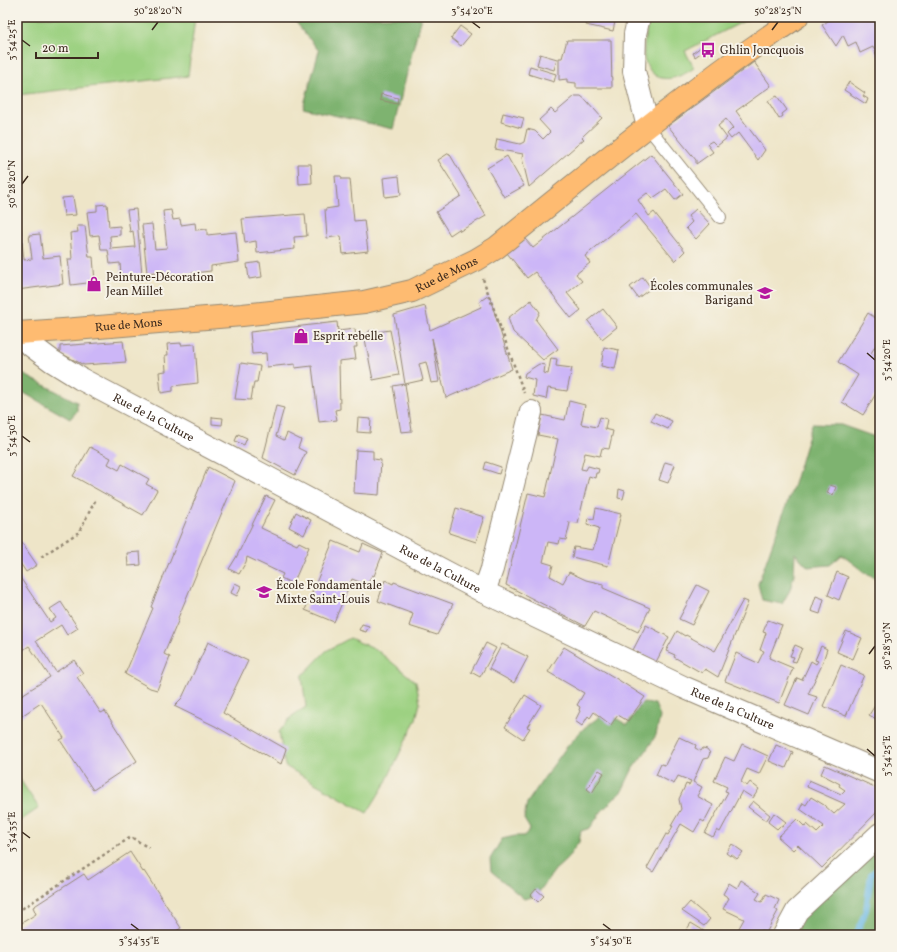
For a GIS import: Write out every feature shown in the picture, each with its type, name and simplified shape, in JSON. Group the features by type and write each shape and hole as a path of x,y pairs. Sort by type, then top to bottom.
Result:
{"main road":[{"name":"Rue de Mons","path":"17,334 234,316 364,302 412,291 476,260 496,248 714,76 797,17"}],"street":[{"path":"639,17 635,34 634,71 648,127"},
{"name":"Rue de la Culture","path":"17,334 52,361 81,379 484,592 683,687 880,772"},
{"path":"484,592 492,569 530,412"},
{"path":"784,935 797,911 880,834"}],"lane":[{"path":"648,127 720,217"}],"path":[{"path":"476,260 530,412"},
{"path":"41,557 78,532 96,499"},
{"path":"17,912 131,837 149,848"}],"green space":[{"path":"17,17 195,17 188,76 17,95"},
{"path":"292,17 421,17 393,129 303,108 319,51"},
{"path":"649,17 752,17 685,51 694,68 676,77 663,78 657,77 652,73 644,58"},
{"path":"17,371 77,402 77,411 70,419 17,389"},
{"path":"812,424 841,425 875,437 880,441 880,580 864,572 842,555 830,565 808,567 795,553 794,574 790,590 782,604 762,600 758,584 794,484"},
{"path":"350,638 378,651 416,682 420,703 416,719 385,784 367,813 285,766 279,732 292,716 306,707 302,676 326,651"},
{"path":"642,703 655,704 660,717 656,735 633,768 622,791 601,812 590,828 581,831 579,842 566,860 555,870 536,896 524,899 491,871 490,859 502,839 515,836 524,836 530,829 524,819 527,803 565,749 584,728 606,712 627,725"},
{"path":"17,775 39,808 17,823"},
{"path":"880,834 880,935 784,935"}],"building":[{"path":"588,17 616,17 613,31 586,25"},
{"path":"834,17 880,17 880,55 877,56 873,47 860,53 856,42 848,46 843,35 836,46 822,25"},
{"path":"460,26 471,34 461,46 451,38"},
{"path":"567,40 611,40 612,88 576,88 576,83 567,82 567,79 559,80 559,58 562,58"},
{"path":"702,46 705,50 695,57 693,53"},
{"path":"540,54 557,59 554,70 537,65"},
{"path":"754,62 771,86 736,111 765,150 758,160 738,133 731,139 727,134 733,128 726,119 718,126 727,138 717,146 712,141 707,144 713,152 696,164 696,160 668,126"},
{"path":"530,66 556,74 554,82 528,74"},
{"path":"849,82 865,93 863,96 868,99 866,104 844,90"},
{"path":"381,94 398,98 397,104 380,100"},
{"path":"575,96 581,96 602,118 582,137 584,139 529,187 522,158 523,154 495,149 497,139 520,144 524,142 527,129 535,131 543,139 550,132 539,120 551,109 555,113"},
{"path":"777,96 787,110 779,119 768,101"},
{"path":"503,113 524,118 521,128 501,122"},
{"path":"449,153 486,216 450,235 436,212 461,196 438,160"},
{"path":"651,154 683,194 675,200 666,189 653,198 647,193 638,200 649,216 654,212 685,251 675,261 636,214 585,256 590,263 576,274 582,281 567,293 581,310 571,318 535,272 527,278 507,253 525,239 533,248"},
{"path":"507,156 524,186 504,197 487,168"},
{"path":"298,164 311,164 312,183 299,184"},
{"path":"335,176 341,176 342,179 350,179 354,221 364,220 368,251 343,254 341,236 327,238 325,209 338,207"},
{"path":"399,176 401,195 385,197 383,178"},
{"path":"73,197 76,215 64,216 62,198"},
{"path":"107,204 109,227 120,226 120,235 110,236 111,249 135,247 133,231 130,232 127,210 136,209 142,274 121,276 120,263 110,264 108,250 101,250 99,235 90,236 87,212 97,211 97,205"},
{"path":"696,209 710,224 696,239 686,228 692,222 688,216"},
{"path":"171,210 173,220 180,219 181,225 195,223 196,230 207,229 207,235 236,232 239,262 211,266 211,271 157,277 157,272 147,273 142,225 152,224 155,249 167,248 163,211"},
{"path":"305,214 307,236 294,237 295,249 257,253 256,241 245,243 242,219"},
{"path":"20,223 24,260 32,259 29,235 40,234 43,258 60,256 63,284 17,290 17,224"},
{"path":"77,226 85,226 89,257 93,257 95,282 71,285 68,259 72,259 70,233 78,232"},
{"path":"260,262 262,277 249,279 247,264"},
{"path":"643,277 651,288 638,298 630,287"},
{"path":"489,295 512,369 446,398 432,338 439,382 431,383 426,362 419,364 423,380 405,384 394,315 425,306 430,330 481,307 479,302"},
{"path":"531,300 540,312 536,320 558,349 543,360 513,332 508,318"},
{"path":"603,309 617,327 602,339 588,321"},
{"path":"868,313 880,321 880,339 871,353 880,358 880,387 863,415 842,402 858,375 838,362"},
{"path":"337,322 338,331 355,329 357,347 354,347 356,359 339,361 340,409 335,410 337,420 319,422 312,366 295,368 295,364 267,367 266,353 252,354 250,332"},
{"path":"375,330 377,332 390,330 399,375 373,380 364,334 368,334 369,331"},
{"path":"123,341 126,362 84,365 60,353 60,346"},
{"path":"181,343 181,345 195,344 198,383 173,386 173,391 161,393 159,372 166,371 165,355 168,355 167,344"},
{"path":"604,347 619,350 615,369 601,366"},
{"path":"551,358 557,359 556,366 572,368 567,391 548,388 546,399 533,396 535,380 524,377 525,373 539,364 545,365 544,373 548,374"},
{"path":"241,363 260,366 257,382 254,382 251,400 235,399"},
{"path":"405,384 412,431 401,432 393,386"},
{"path":"569,401 585,405 581,424 597,427 600,417 607,419 605,429 613,431 609,449 602,448 600,456 585,453 581,469 586,470 588,466 599,469 598,473 596,473 595,478 589,476 578,523 568,522 570,523 566,540 560,539 559,544 548,542 543,562 553,565 550,576 563,583 569,572 586,580 603,584 603,588 650,608 638,632 594,611 585,626 506,585 528,493 545,497 558,439 538,435 542,415 565,420"},
{"path":"276,406 284,408 276,436 284,440 287,433 301,440 298,448 306,452 295,475 263,458"},
{"path":"655,413 672,421 668,429 651,421"},
{"path":"212,417 223,418 222,425 212,424"},
{"path":"358,418 371,419 370,433 357,432"},
{"path":"238,434 247,438 244,445 235,441"},
{"path":"90,447 111,458 108,464 119,470 122,464 149,479 146,484 157,490 143,515 73,476"},
{"path":"356,450 373,451 373,459 381,460 379,495 354,493"},
{"path":"486,462 501,467 499,474 484,469"},
{"path":"665,462 675,465 668,483 659,480"},
{"path":"208,467 235,481 164,654 170,657 157,690 150,688 125,674 153,608 151,607"},
{"path":"830,485 836,487 833,495 827,493"},
{"path":"619,489 625,491 623,499 618,498"},
{"path":"266,496 275,500 261,528 297,545 299,542 309,547 293,584 281,578 283,574 247,557 246,562 239,574 229,569 237,556"},
{"path":"456,508 484,517 476,542 449,533"},
{"path":"596,508 621,514 608,566 572,557 574,547 593,550 599,528 587,524 588,518 594,519"},
{"path":"296,512 311,520 304,535 289,527"},
{"path":"20,540 37,565 26,572 20,563 17,566 17,543"},
{"path":"333,541 360,552 363,544 383,553 374,576 372,575 367,585 352,579 334,622 305,610"},
{"path":"140,552 141,565 128,566 127,553"},
{"path":"837,572 848,577 839,600 828,595"},
{"path":"17,573 50,622 56,618 50,609 61,602 78,628 67,635 61,625 36,641 56,672 74,660 83,673 77,677 101,713 105,711 137,761 93,790 60,740 64,738 41,703 17,719 17,698 50,677 29,646 17,654"},
{"path":"385,580 453,604 437,635 409,626 413,614 378,601"},
{"path":"235,583 241,586 237,596 231,593"},
{"path":"697,585 709,591 692,625 679,619"},
{"path":"816,596 824,599 820,614 811,611"},
{"path":"743,600 748,602 718,677 705,669 702,673 674,657 675,655 666,651 677,631 715,651"},
{"path":"768,620 782,625 769,658 793,668 779,703 725,681 736,653 758,663 764,651 760,650 766,633 763,632"},
{"path":"362,624 369,626 366,632 359,630"},
{"path":"646,625 669,637 656,662 633,650"},
{"path":"846,631 862,638 853,659 837,652"},
{"path":"208,642 248,661 223,713 286,749 281,764 215,726 174,706 182,698"},
{"path":"486,643 496,648 480,677 471,672"},
{"path":"502,644 528,657 514,683 489,669"},
{"path":"795,645 802,648 796,662 792,661 794,657 790,656"},
{"path":"821,646 827,649 821,667 808,694 817,697 809,715 785,705 797,678 802,680 811,661 816,664 818,661 815,660"},
{"path":"564,647 645,697 628,721 618,715 611,725 594,712 590,718 588,716 582,726 575,721 580,711 580,707 577,705 584,693 548,672"},
{"path":"841,665 864,675 846,716 823,706"},
{"path":"525,695 541,705 527,727 530,728 523,739 505,727"},
{"path":"879,699 880,717 878,720 869,715"},
{"path":"679,737 696,745 695,748 701,751 703,748 707,749 710,753 708,758 703,759 693,782 702,787 697,796 713,805 704,822 701,820 694,832 681,824 653,872 647,868 666,834 668,835 673,826 671,826 681,809 679,799 686,784 689,785 691,781 678,776 674,784 656,775 661,764 665,765"},
{"path":"742,744 768,756 759,774 747,769 741,782 747,786 750,782 759,789 753,798 742,791 720,832 717,830 713,837 705,833 728,792 725,791 727,787 714,781 725,757 734,761"},
{"path":"776,745 793,752 786,768 769,761"},
{"path":"825,765 877,788 880,791 880,809 822,868 798,845 793,850 778,837 797,819 805,827 807,824 817,833 824,826 800,809 803,803 806,805 811,797 824,805 834,814 845,804 807,787 809,780 841,794 845,790 839,786 840,784 821,774"},
{"path":"599,770 604,773 592,793 587,789"},
{"path":"753,801 770,815 766,821 748,807"},
{"path":"774,813 786,822 782,827 780,826 777,829 768,822"},
{"path":"732,844 743,852 737,859 731,854 730,856 726,853"},
{"path":"130,852 181,928 170,935 17,935 17,926 36,914 33,907 84,874 88,880"},
{"path":"741,880 760,893 756,899 762,902 766,894 779,900 775,909 778,911 766,933 762,930 759,935 735,935 744,919 723,909 729,898 723,894 729,883 737,888"},
{"path":"536,889 544,896 538,902 531,895"},
{"path":"690,902 710,919 704,926 682,911"},
{"path":"691,923 701,929 709,935 684,934"}],"waterway":[{"path":"856,935 866,910 871,874 880,867"}],"place":[{"name":"Ghlin Joncquois","path":"708,50"},
{"name":"Peinture-Décoration Jean Millet","path":"94,284"},
{"name":"Écoles communales Barigand","path":"765,293"},
{"name":"Esprit rebelle","path":"301,336"},
{"name":"École Fondamentale Mixte Saint-Louis","path":"264,592"}]}
